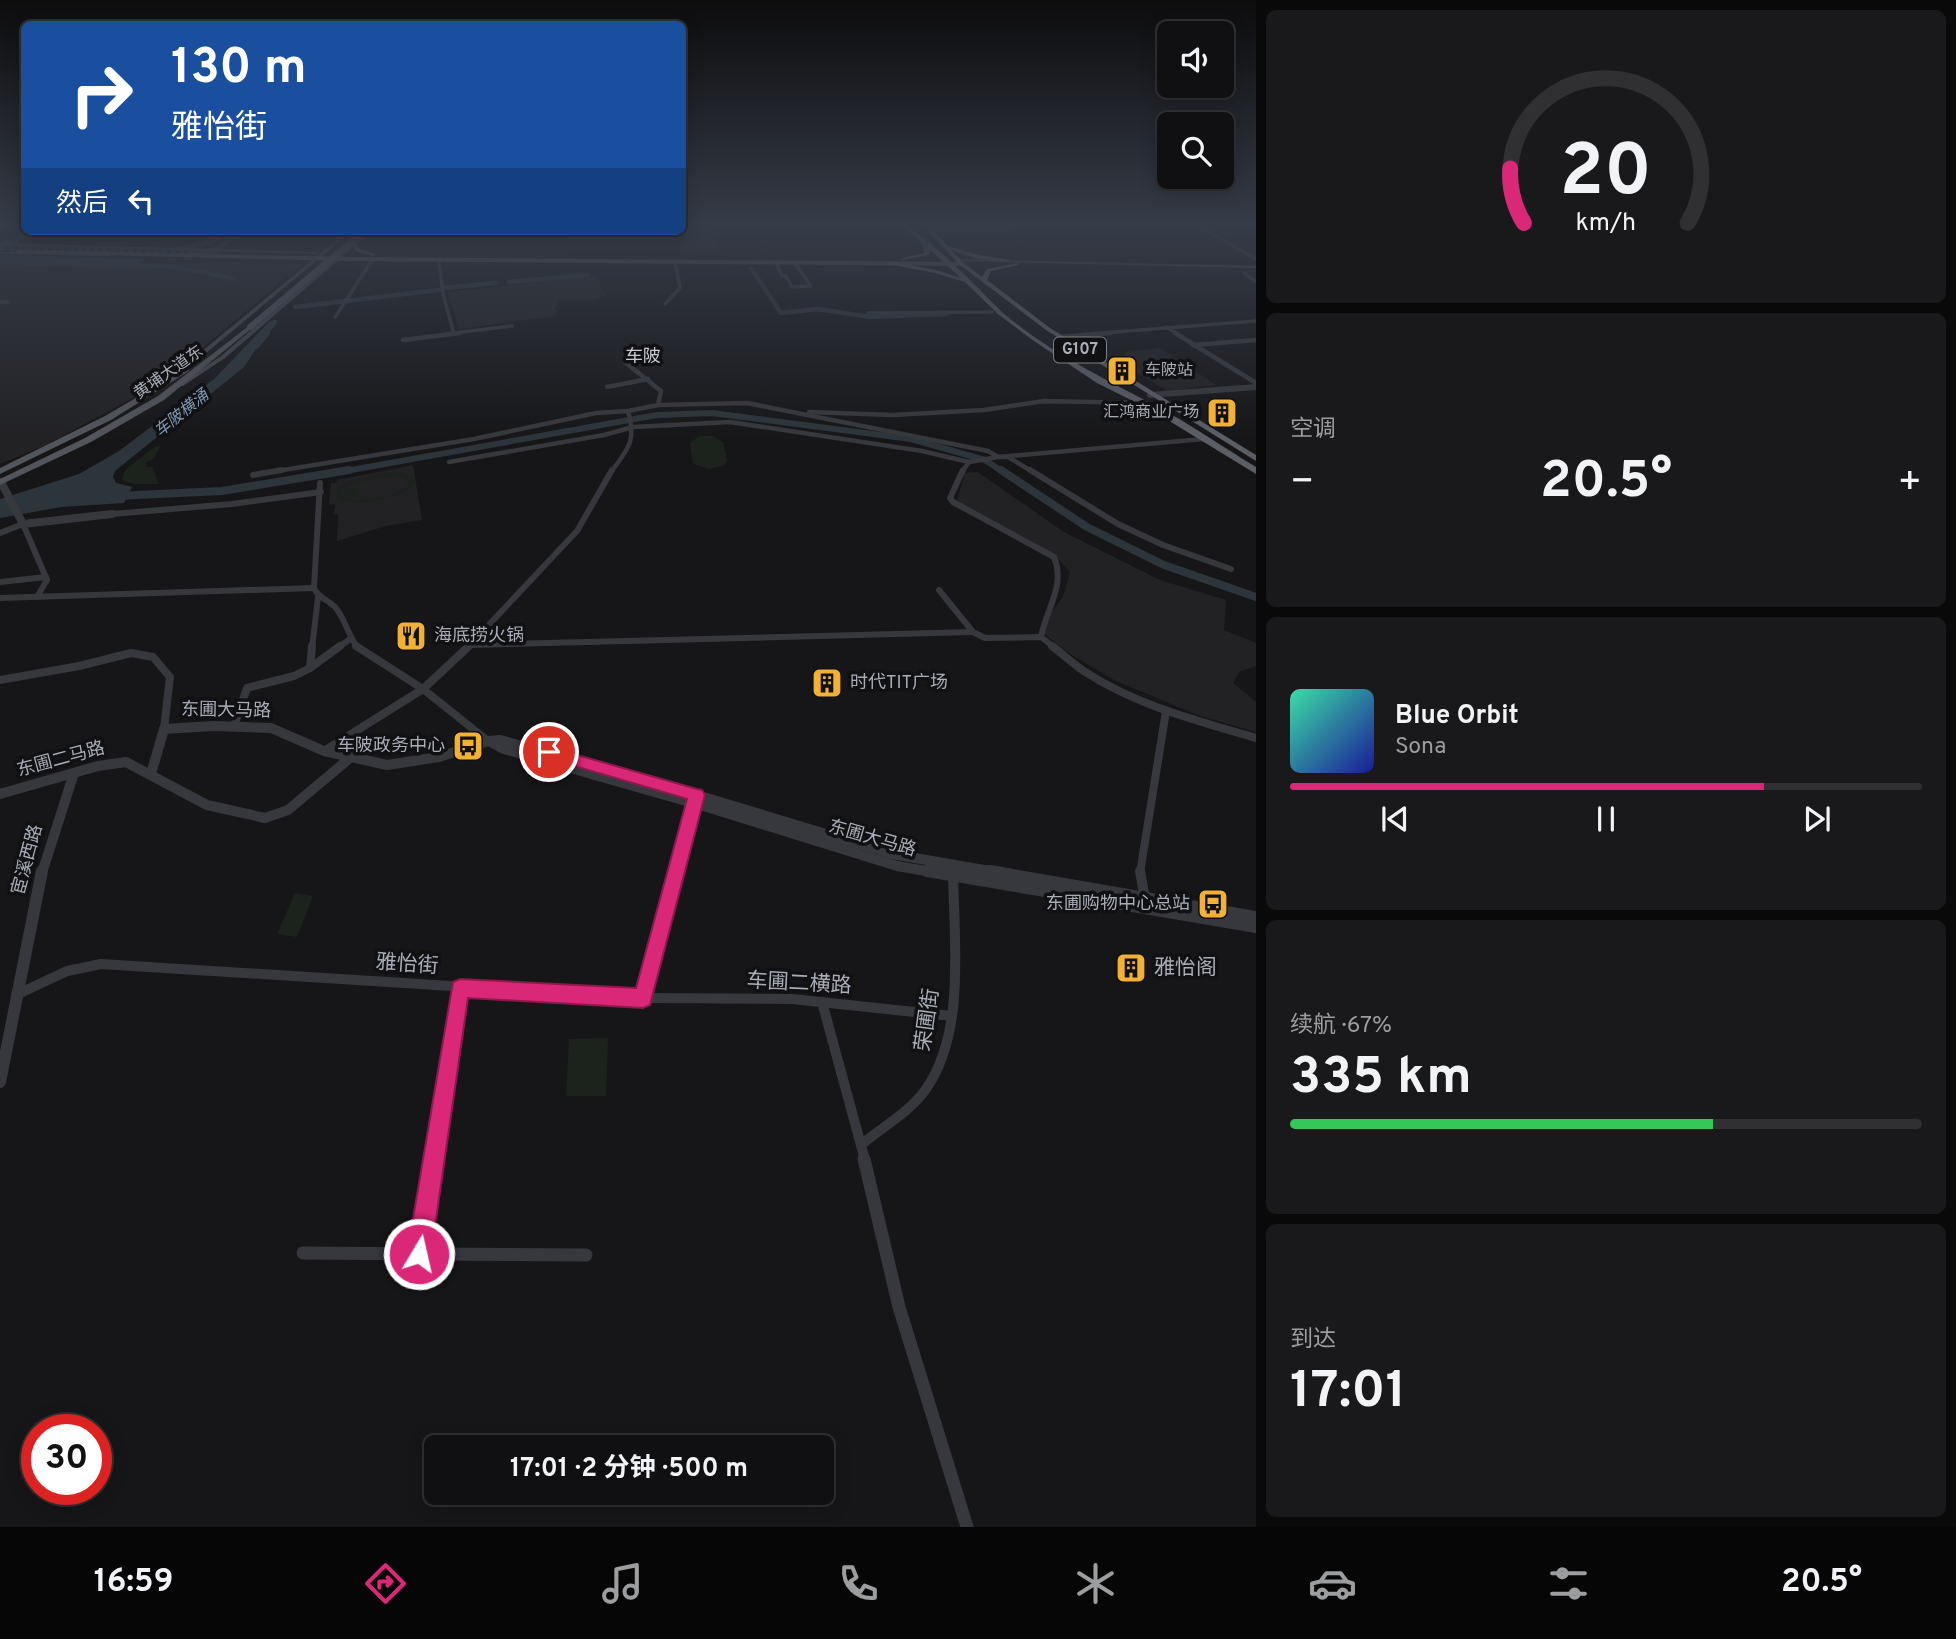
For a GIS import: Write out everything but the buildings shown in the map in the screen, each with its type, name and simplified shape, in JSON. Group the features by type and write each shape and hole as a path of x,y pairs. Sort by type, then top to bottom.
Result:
{"highway":[{"name":"G107","path":"984,297 1001,314 1036,340 1100,381 1143,403 1256,471"},
{"name":"G107","path":"1005,297 1058,337 1256,459"}],"main road":[{"path":"166,384 269,297"},
{"name":"黄埔大道东","path":"1,482 103,432 180,384 276,297"},
{"name":"黄埔大道东","path":"0,471 89,428 166,384 284,297"},
{"path":"180,384 223,357 293,297"},
{"path":"89,428 89,433 103,432"},
{"path":"11,467 26,465 23,472"}],"street":[{"path":"335,317 339,305 347,297"},
{"path":"444,297 454,334"},
{"path":"665,304 671,297"},
{"path":"0,302 8,302"},
{"path":"868,313 992,312"},
{"path":"1058,337 1256,321"},
{"path":"403,340 512,326"},
{"path":"1166,327 1256,385"},
{"path":"1192,345 1256,340"},
{"path":"625,362 662,391 658,405"},
{"path":"607,387 649,379"},
{"path":"1150,395 1256,385"},
{"path":"803,413 893,415 984,410 1044,401 1143,403"},
{"path":"253,475 474,439 596,413 628,411 658,405 747,403 1008,457 1118,524 1163,545 1231,569"},
{"path":"324,751 422,689 470,645 577,531 607,477 631,444 633,427 628,411"},
{"path":"449,463 593,437 633,427 738,423 922,451 969,462 998,457 1204,439"},
{"path":"969,462 952,489 950,498 953,502 1054,557 1059,565 1057,596 1045,617 1041,637"},
{"path":"1,482 47,580 37,597"},
{"path":"310,668 318,597 314,588 320,483"},
{"path":"0,533 20,521 232,504 321,492"},
{"path":"0,582 46,577"},
{"path":"0,598 314,588"},
{"path":"939,590 973,632 985,638 1041,637 1100,681 1166,711 1256,738"},
{"path":"318,597 337,608 350,639 359,649 422,689 488,741"},
{"path":"470,645 973,632"},
{"path":"234,726 247,688 294,676 310,668 350,639"},
{"path":"0,680 79,666 131,653 153,657 170,677 164,729 151,774"},
{"path":"1145,899 1140,873 1166,711"},
{"name":"东圃大马路","path":"164,729 234,726 279,729 324,751 376,764 401,765 454,753 488,741 510,742 695,799 897,866 1145,899 1256,927"},
{"name":"东圃二马路","path":"0,794 74,773 126,762 218,809 265,818 288,810 350,758"},
{"name":"宦溪西路","path":"0,1082 44,862 74,773"},
{"path":"643,998 695,799"},
{"name":"东圃大马路","path":"953,872 1216,916 1256,917"},
{"name":"荣圃街","path":"861,1145 925,1090 944,1057 952,1016 953,872"},
{"name":"雅怡街","path":"16,995 33,989 73,967 101,964 643,998"},
{"path":"419,1254 460,988"},
{"name":"车圃二横路","path":"643,998 792,999 952,1016"},
{"path":"822,1002 861,1145 899,1307 967,1527"},
{"path":"303,1253 586,1255"}],"shaded area":[{"path":"0,297 263,297 159,384 46,445 0,464"},
{"path":"450,297 601,297 594,300 560,300 554,310 557,310 555,316 459,329"},
{"path":"1160,348 1216,385 1167,391 1120,362 1131,360 1124,354 1126,352"},
{"path":"699,436 713,436 723,442 727,460 725,465 709,469 693,464 690,443"},
{"path":"156,446 161,446 152,460 146,462 147,467 152,467 159,484 134,484 122,480 125,470"},
{"path":"413,465 422,520 386,526 337,541 338,514 334,515 335,504 329,505 331,483"},
{"path":"396,472 413,478 414,484 388,498 363,502 343,500 336,496 337,489 352,481","holes":["395,475 404,477 409,482 391,495 372,499 354,500 341,495 342,489 353,483"]},
{"path":"978,472 1064,532 1160,580 1226,600 1224,630 1256,643 1256,666 1239,672 1233,683 1256,702 1256,732 1197,715 1114,680 1067,652 1043,633 1044,622 1063,597 1070,572 1056,557 956,503 965,473"},
{"path":"353,488 358,491 356,496 347,499 344,489"},
{"path":"295,893 313,896 297,937 277,934"},
{"path":"608,1038 606,1096 566,1096 569,1039"}],"water":[{"path":"270,321 274,321 244,367 115,471 113,477 116,483 132,487 124,503 61,507 0,518 0,499 79,474 119,451 214,379"}],"waterway":[{"name":"车陂横涌","path":"295,307 378,297"},
{"name":"车陂横涌","path":"771,297 781,313 818,309 870,317 946,314"},
{"name":"车陂横涌","path":"265,334 275,322"},
{"name":"车陂横涌","path":"256,346 267,333"},
{"path":"340,472 657,415 712,413 911,439 985,460 1003,472"},
{"path":"116,496 222,491 349,470"},
{"path":"1001,470 1087,527 1164,565 1256,597"}],"place":[{"name":"车陂站","path":"1122,371"},
{"name":"汇鸿商业广场","path":"1222,413"},
{"name":"海底捞火锅","path":"411,636"},
{"name":"时代TIT广场","path":"827,683"},
{"name":"车陂政务中心","path":"468,746"},
{"name":"东圃购物中心总站","path":"1213,904"},
{"name":"雅怡阁","path":"1131,968"}],"district":[{"name":"车陂","path":"643,357"}],"route":[{"path":"419,1254 460,988 643,998 697,795 549,752"}]}
